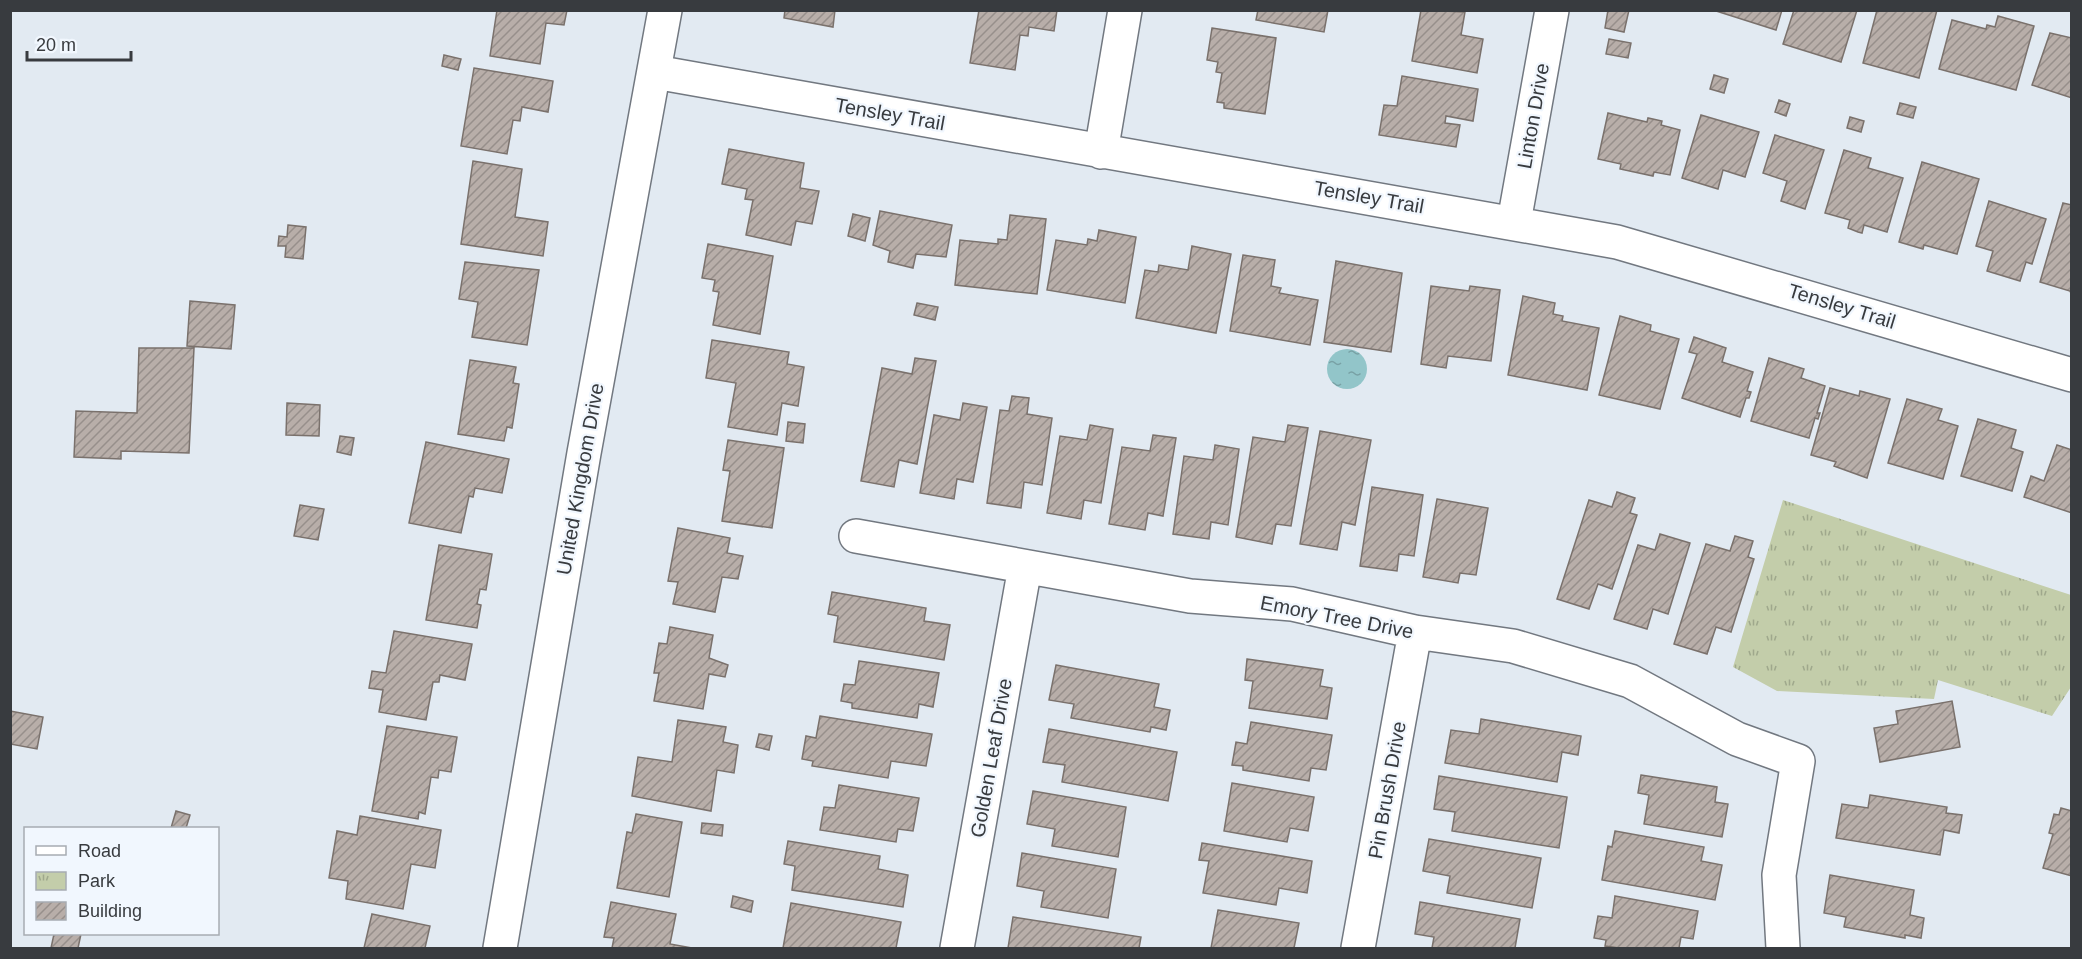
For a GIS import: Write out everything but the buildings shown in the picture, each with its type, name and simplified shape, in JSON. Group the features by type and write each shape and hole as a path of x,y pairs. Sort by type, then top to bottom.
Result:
{"street":[{"name":"United Kingdom Drive","path":"500,948 582,465 665,10"},
{"path":"1101,152 1125,10"},
{"name":"Linton Drive","path":"1514,222 1552,10"},
{"name":"Tensley Trail","path":"655,72 1101,152 1514,222 1669,255 2072,375"},
{"name":"Emory Tree Drive","path":"856,536 1190,596 1292,604 1415,632 1513,646 1630,681 1737,739 1798,761 1779,874 1784,948"},
{"name":"Golden Leaf Drive","path":"957,948 1024,567"},
{"name":"Pin Brush Drive","path":"1358,948 1415,632"}],"green space":[{"path":"1783,500 2071,595 2071,687 2052,716 1938,680 1934,699 1777,691 1733,667"}],"water":[{"path":"1347,349 1361,355 1367,369 1361,383 1347,389 1333,383 1327,369 1333,355"}]}
